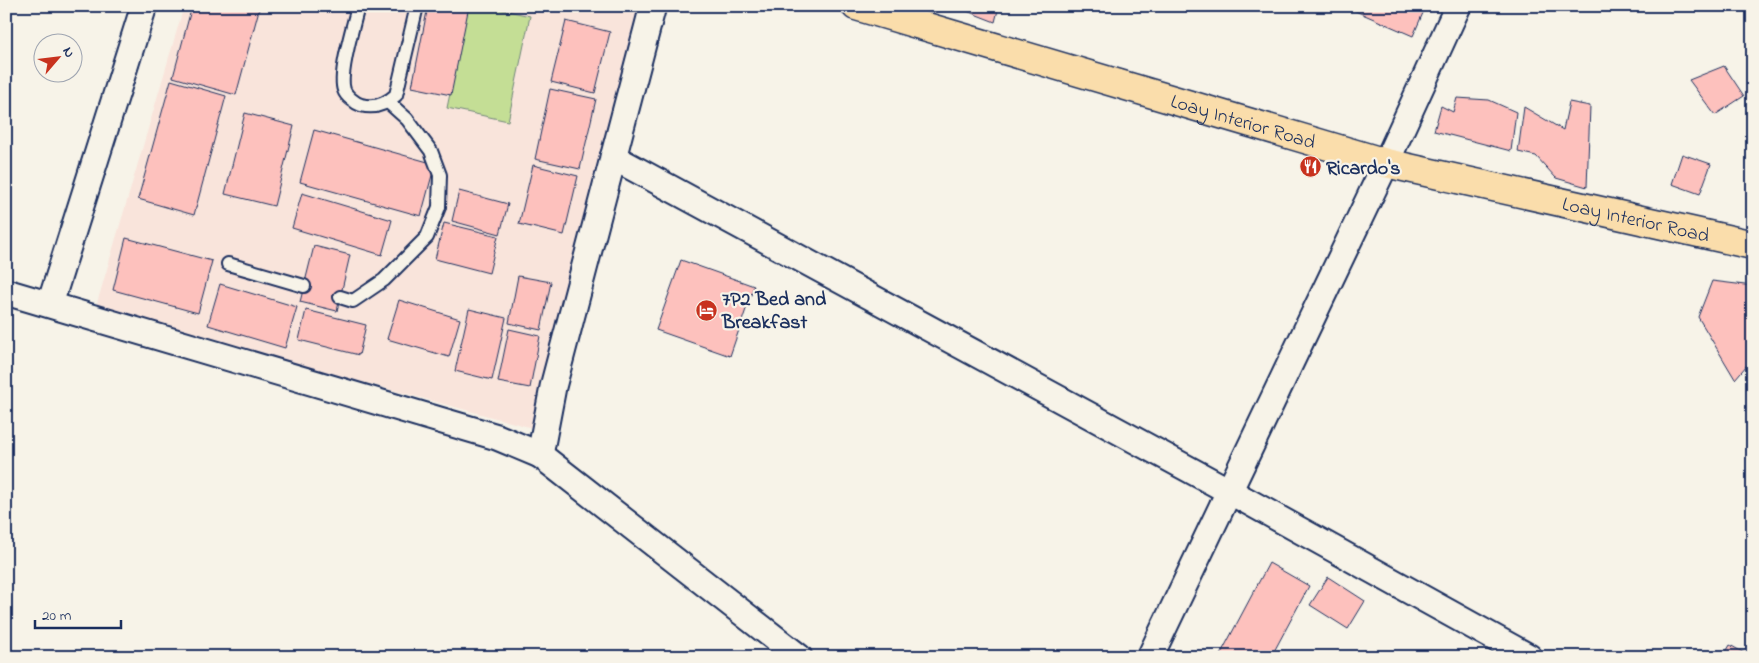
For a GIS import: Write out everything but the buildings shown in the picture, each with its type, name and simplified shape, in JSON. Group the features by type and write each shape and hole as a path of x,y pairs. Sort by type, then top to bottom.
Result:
{"main road":[{"name":"Loay Interior Road","path":"856,6 1386,163 1753,245"}],"street":[{"path":"50,304 144,6"},
{"path":"540,455 553,387 653,6"},
{"path":"1150,657 1386,163 1458,6"},
{"path":"614,156 1229,491 1529,657"},
{"path":"6,292 497,437 540,455 799,657"}],"lane":[{"path":"358,6 342,75 344,90 350,98 359,104 368,106 379,106 388,102 396,95 417,6"},
{"path":"340,297 353,301 384,280 427,237 440,207 440,175 430,151 407,119 388,102"},
{"path":"228,264 304,286"}],"shaded area":[{"path":"184,6 644,6 540,430 95,310"}],"green space":[{"path":"468,6 486,6 530,16 508,121 447,108"}],"place":[{"name":"Ricardo's","path":"1310,167"},
{"name":"7P2 Bed and Breakfast","path":"706,310"}]}
